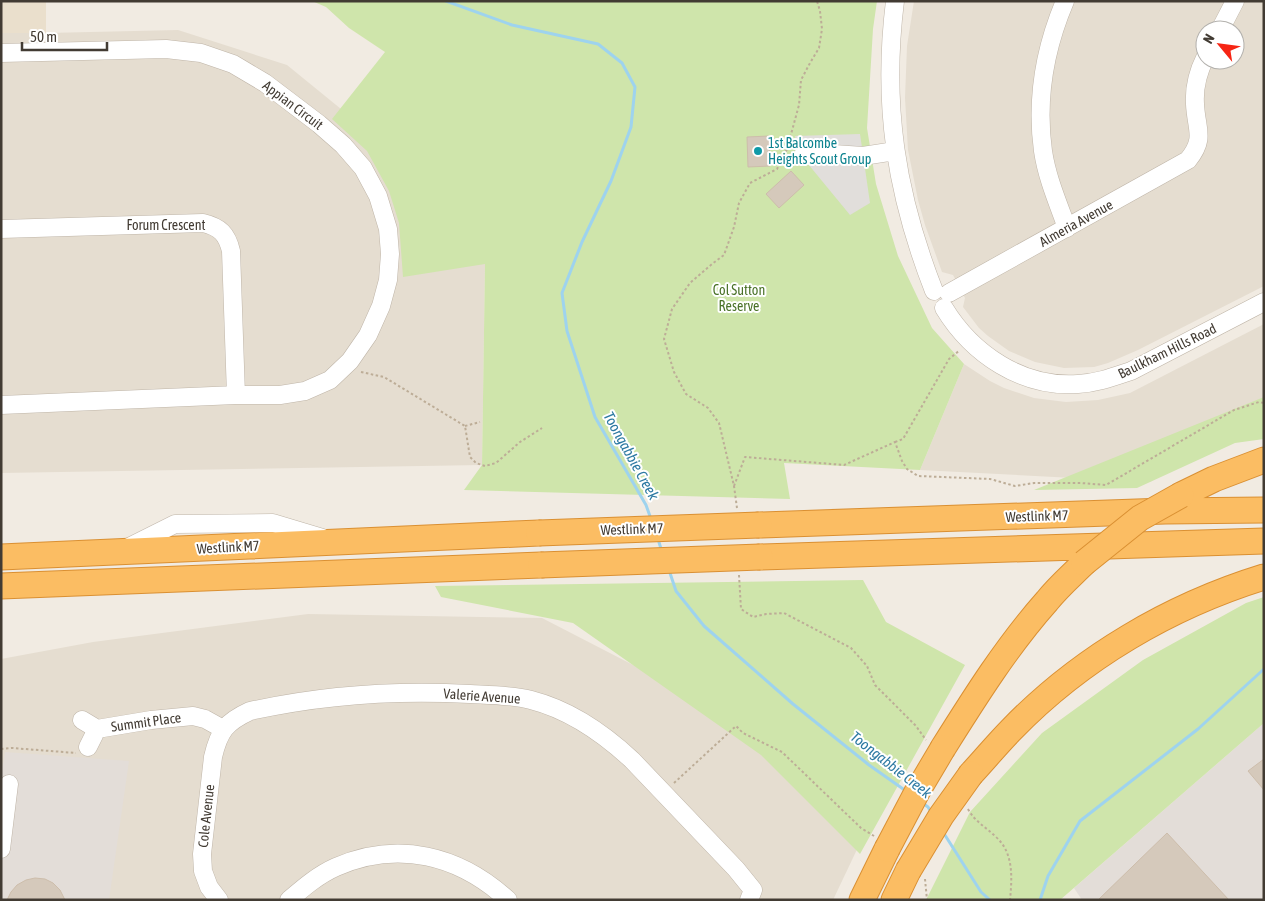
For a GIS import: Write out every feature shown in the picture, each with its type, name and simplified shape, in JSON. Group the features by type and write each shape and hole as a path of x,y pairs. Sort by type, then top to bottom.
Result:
{"highway":[{"path":"862,900 881,843 917,792 935,744 1047,600 1084,562 1140,518 1214,478 1264,460"},
{"name":"Westlink M7","path":"1,557 539,533 1264,510"},
{"path":"1,586 540,564 1264,541"},
{"path":"894,900 916,875 941,816 972,774 1012,729 1046,697 1088,664 1140,630 1200,599 1264,577"}],"street":[{"name":"Baulkham Hills Road","path":"895,1 891,42 890,88 895,150 909,222 920,257 959,330 993,361 1032,377 1061,383 1093,382 1130,371 1264,302"},
{"path":"1065,1 1054,27 1045,62 1041,124 1043,152 1051,184 1067,228"},
{"path":"1225,20 1235,1"},
{"name":"Appian Circuit","path":"1,53 166,48 201,53 233,64 265,83 319,124 344,145 364,168 378,196 388,230 390,254 388,280 381,306 351,367 330,380 305,391 280,396 236,395 1,405"},
{"name":"Almeria Avenue","path":"942,298 1182,165 1193,154 1206,149 1195,106 1195,92 1200,70"},
{"path":"804,152 862,156 895,150"},
{"name":"Forum Crescent","path":"1,229 203,223 214,225 223,232 229,241 231,251 236,395"},
{"name":"Valerie Avenue","path":"223,729 236,717 250,710 352,696 392,693 457,693 531,700 560,710 589,725 614,743 736,869 753,890 749,900"},
{"name":"Summit Place","path":"82,720 97,729 151,720 193,716 205,719 223,729"},
{"name":"Summit Place","path":"88,747 97,729"},
{"name":"Cole Avenue","path":"219,900 209,887 203,871 202,854 213,757 216,743 223,729"},
{"path":"1,849 9,784"},
{"path":"289,900 318,877 336,867 376,856 401,854 428,856 472,872 508,900"}],"path":[{"path":"738,509 719,423 708,408 686,394 674,372 664,338 672,308 690,283 724,256 739,204 750,183 777,168 788,150 799,104 802,80 819,48 822,29 820,11 816,1"},
{"path":"734,486 745,456 844,464 903,439 949,359 969,341"},
{"path":"351,367 384,377 465,426 480,422"},
{"path":"895,442 907,470 918,476 990,479 1015,486 1034,483 1106,485 1234,410 1259,402 1264,403"},
{"path":"465,426 470,457 476,463 485,466 496,462 520,442 542,428"},
{"path":"739,573 741,609 754,617 784,612 851,648 867,666 875,685 935,744"},
{"path":"663,793 736,726 743,733 782,752 861,828 881,843"},
{"path":"1,749 12,748 82,753 88,747"},
{"path":"966,804 977,822 998,838 1007,853 1012,872 1010,900"},
{"path":"916,875 927,900"}],"shaded area":[{"path":"1,1 47,33 178,30 287,65 341,109 410,196 485,264 482,465 1,473"},
{"path":"1,1 46,1 46,33 1,33"},
{"path":"914,1 1264,1 1264,286 1138,350 1094,367 1064,368 1035,362 1009,351 979,328 963,307 965,298 953,275 942,272 918,200 908,150 905,98 907,46"},
{"path":"860,134 870,203 850,215 799,153 795,136"},
{"path":"1264,324 1264,417 1150,482 920,470 964,364 1004,388 1034,398 1066,402 1098,400 1130,393"},
{"path":"308,614 542,618 699,699 870,822 833,900 1,900 1,659 93,642"},
{"path":"1264,723 1264,900 1082,900 1074,888"},
{"path":"5,752 129,761 109,900 1,900 1,776"}],"green space":[{"name":"Col Sutton Reserve","path":"312,1 877,1 873,29 867,128 876,184 898,256 932,328 964,364 920,470 784,463 790,499 464,490 482,465 485,264 403,277 399,223 389,191 367,151 332,119 385,52 349,28 326,7"},
{"path":"1264,397 1264,439 1235,443 1137,488 1034,490"},
{"path":"863,580 886,622 965,665 860,854 761,755 573,623 441,597 435,586"},
{"path":"1264,597 1264,723 1060,900 926,900 970,812 1042,733 1143,660 1246,603"}],"building":[{"name":"1st Balcombe Heights Scout Group","path":"769,136 770,166 748,167 747,137"},
{"path":"791,171 804,185 779,208 766,194"},
{"path":"1264,759 1264,790 1248,771"},
{"path":"1167,833 1229,900 1098,900"},
{"path":"35,878 45,879 53,883 60,890 65,900 7,900 17,885"}],"waterway":[{"name":"Toongabbie Creek","path":"446,1 512,25 598,44 622,63 635,87 631,127 611,181 582,242 562,293 567,331 595,417 646,505 651,519"},
{"name":"Toongabbie Creek","path":"658,539 662,552"},
{"name":"Toongabbie Creek","path":"669,570 676,591 704,626 793,704 869,765 906,791"},
{"path":"1040,900 1048,876 1080,821 1198,729 1264,669"},
{"name":"Toongabbie Creek","path":"921,802 931,812"},
{"name":"Toongabbie Creek","path":"943,832 981,892 990,900"}],"place":[{"name":"1st Balcombe Heights Scout Group","path":"758,151"}]}
